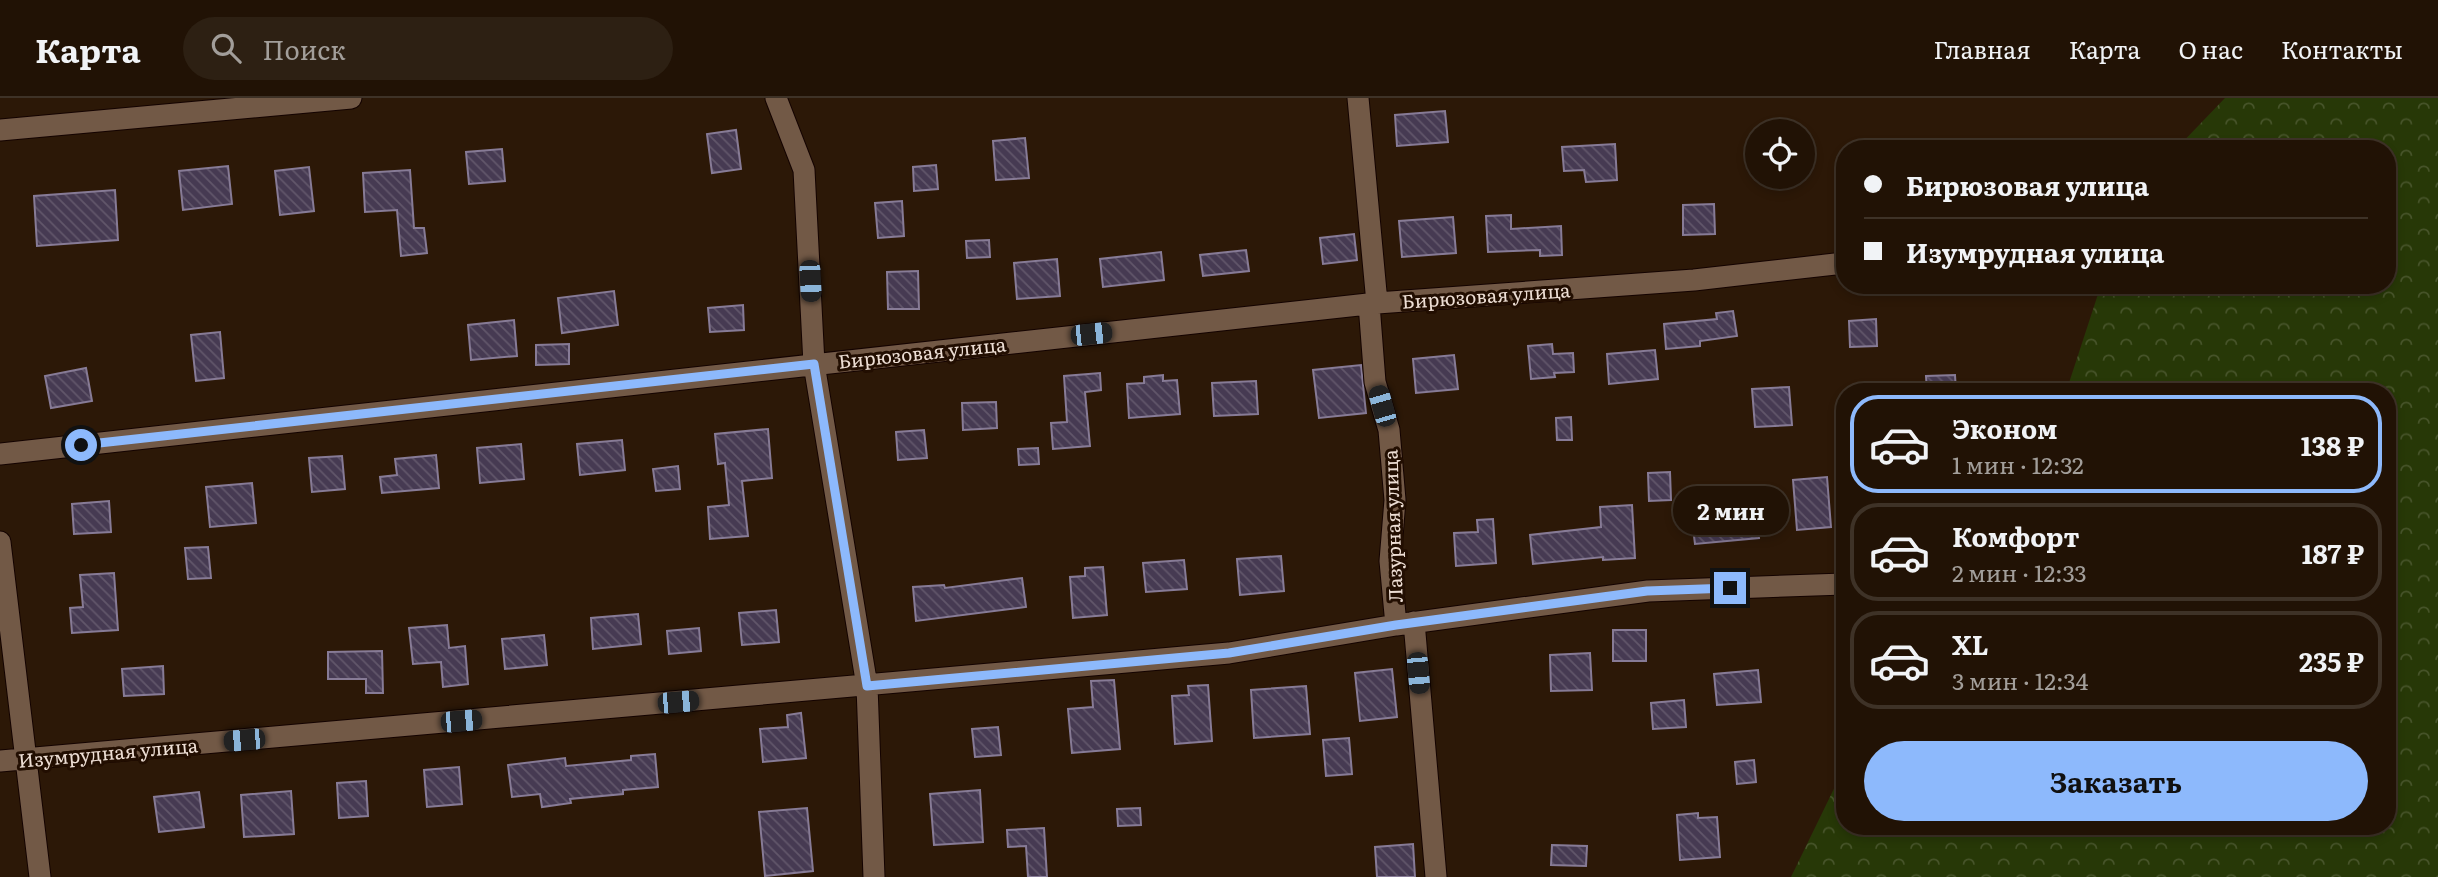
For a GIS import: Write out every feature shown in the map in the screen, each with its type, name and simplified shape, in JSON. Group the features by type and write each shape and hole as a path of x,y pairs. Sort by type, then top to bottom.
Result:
{"street":[{"path":"0,130 351,98"},
{"path":"776,98 804,170 814,364 867,686 874,877"},
{"name":"Лазурная улица","path":"1358,98 1373,303 1375,382 1389,430 1394,488 1390,561 1405,624 1436,877"},
{"name":"Бирюзовая улица","path":"0,454 1373,303 1694,280 1836,264"},
{"path":"0,542 40,877"},
{"name":"Изумрудная улица","path":"0,761 1229,653 1405,624 1647,591 1836,584"}],"green space":[{"path":"2225,98 2438,98 2438,877 1791,877 1836,784 1836,835 2396,835 2396,383 2069,383 2098,294 2396,294 2396,140 2185,140"}],"building":[{"path":"1445,111 1448,142 1397,146 1395,115"},
{"path":"736,130 741,169 712,173 707,134"},
{"path":"1025,138 1029,178 996,180 993,141"},
{"path":"1615,144 1617,180 1586,182 1584,170 1564,171 1562,147"},
{"path":"502,149 505,181 469,184 466,152"},
{"path":"936,165 938,189 914,191 913,167"},
{"path":"228,166 232,204 183,210 179,171"},
{"path":"309,167 314,211 280,215 275,171"},
{"path":"410,170 414,228 424,228 427,253 401,256 397,210 365,212 363,173"},
{"path":"115,190 118,240 37,246 34,196"},
{"path":"902,201 904,236 878,238 875,203"},
{"path":"1714,204 1715,234 1683,235 1683,205"},
{"path":"1511,215 1511,229 1561,226 1562,255 1540,256 1540,250 1488,252 1486,216"},
{"path":"1453,217 1456,253 1402,257 1399,221"},
{"path":"1354,234 1357,260 1323,264 1320,238"},
{"path":"989,240 990,257 967,258 966,241"},
{"path":"1246,250 1249,271 1203,276 1200,255"},
{"path":"1161,252 1164,280 1103,287 1100,259"},
{"path":"1057,259 1060,296 1017,299 1014,263"},
{"path":"918,271 919,309 888,309 887,272"},
{"path":"614,291 618,325 562,333 558,298"},
{"path":"743,305 744,330 710,332 708,308"},
{"path":"1733,311 1737,336 1700,341 1700,346 1666,349 1664,324 1717,319 1716,313"},
{"path":"1876,319 1877,346 1850,347 1849,321"},
{"path":"514,320 517,356 471,360 468,325"},
{"path":"220,332 224,378 196,381 191,335"},
{"path":"569,344 569,364 536,365 536,345"},
{"path":"1552,344 1553,354 1573,353 1574,372 1554,373 1555,377 1531,379 1528,346"},
{"path":"1655,350 1658,379 1609,384 1607,354"},
{"path":"1454,355 1458,389 1416,393 1413,359"},
{"path":"1361,365 1366,413 1319,418 1313,370"},
{"path":"86,368 92,401 51,408 45,376"},
{"path":"1100,373 1101,390 1085,392 1090,446 1053,449 1051,423 1067,422 1064,376"},
{"path":"1163,375 1163,381 1177,380 1180,414 1129,418 1127,384 1144,383 1144,377"},
{"path":"1955,375 1955,383 1926,383 1926,376"},
{"path":"1256,381 1258,414 1214,416 1212,383"},
{"path":"1789,387 1792,425 1755,427 1752,389"},
{"path":"996,402 997,428 963,430 962,403"},
{"path":"1571,417 1572,440 1557,440 1556,418"},
{"path":"768,429 772,478 742,481 748,536 710,539 708,507 729,505 725,463 718,464 715,434"},
{"path":"924,430 927,458 898,460 896,432"},
{"path":"622,440 625,470 580,475 577,444"},
{"path":"521,444 524,479 480,483 477,448"},
{"path":"1038,448 1039,464 1019,465 1018,449"},
{"path":"436,455 439,488 382,493 380,477 397,475 395,459"},
{"path":"342,456 345,489 312,492 309,458"},
{"path":"678,466 680,489 656,491 653,469"},
{"path":"1670,472 1671,500 1649,501 1648,473"},
{"path":"1827,477 1831,527 1797,530 1793,480"},
{"path":"252,483 256,523 210,527 206,487"},
{"path":"109,501 111,532 74,534 72,504"},
{"path":"1632,505 1635,558 1603,560 1603,557 1533,564 1530,535 1601,527 1600,507"},
{"path":"1756,506 1759,538 1695,544 1691,513"},
{"path":"1493,519 1496,563 1456,566 1454,533 1478,532 1477,520"},
{"path":"208,547 211,578 188,579 185,548"},
{"path":"1281,556 1284,591 1240,595 1237,559"},
{"path":"1184,560 1187,589 1146,592 1143,563"},
{"path":"1103,567 1107,615 1073,618 1070,577 1085,576 1085,568"},
{"path":"114,573 118,630 72,633 70,608 83,607 80,575"},
{"path":"1022,578 1026,607 916,621 913,587 944,585 945,588"},
{"path":"776,610 779,642 742,645 739,613"},
{"path":"638,614 641,644 593,649 591,618"},
{"path":"447,625 449,648 465,646 468,684 443,687 441,662 413,664 409,628"},
{"path":"699,628 701,651 669,654 667,631"},
{"path":"1613,630 1646,630 1646,661 1613,661"},
{"path":"544,635 547,665 505,669 502,639"},
{"path":"382,651 383,693 366,693 366,679 328,679 328,652"},
{"path":"1590,653 1592,690 1551,691 1550,655"},
{"path":"163,666 164,694 124,696 122,669"},
{"path":"1392,669 1397,717 1360,721 1355,673"},
{"path":"1758,670 1761,702 1717,705 1714,674"},
{"path":"1114,680 1120,749 1072,753 1068,709 1093,707 1091,681"},
{"path":"1208,685 1212,741 1175,744 1172,696 1189,695 1188,686"},
{"path":"1306,686 1310,734 1254,738 1251,690"},
{"path":"1684,700 1686,727 1653,729 1651,703"},
{"path":"801,713 806,758 763,762 760,729 788,727 787,715"},
{"path":"998,727 1001,755 975,757 972,729"},
{"path":"1349,738 1352,774 1326,776 1323,740"},
{"path":"655,754 658,787 623,790 623,794 570,799 571,803 542,807 540,794 512,797 508,765 565,758 566,766 631,760 631,756"},
{"path":"1754,760 1756,782 1737,784 1735,762"},
{"path":"459,767 462,804 427,807 424,770"},
{"path":"366,781 368,816 339,818 337,783"},
{"path":"980,790 983,842 934,845 930,794"},
{"path":"291,791 294,834 244,837 241,795"},
{"path":"199,792 204,827 159,832 154,797"},
{"path":"807,808 813,871 765,876 759,812"},
{"path":"1140,808 1141,825 1118,826 1117,809"},
{"path":"1698,813 1698,818 1717,817 1720,857 1680,860 1677,815"},
{"path":"1044,828 1047,877 1028,877 1026,846 1008,847 1007,830"},
{"path":"1413,844 1415,877 1377,877 1375,847"},
{"path":"1552,845 1587,846 1586,866 1551,865"}],"route":[{"path":"81,445 814,364 867,686 1229,653 1396,625 1647,591 1730,588"}]}
